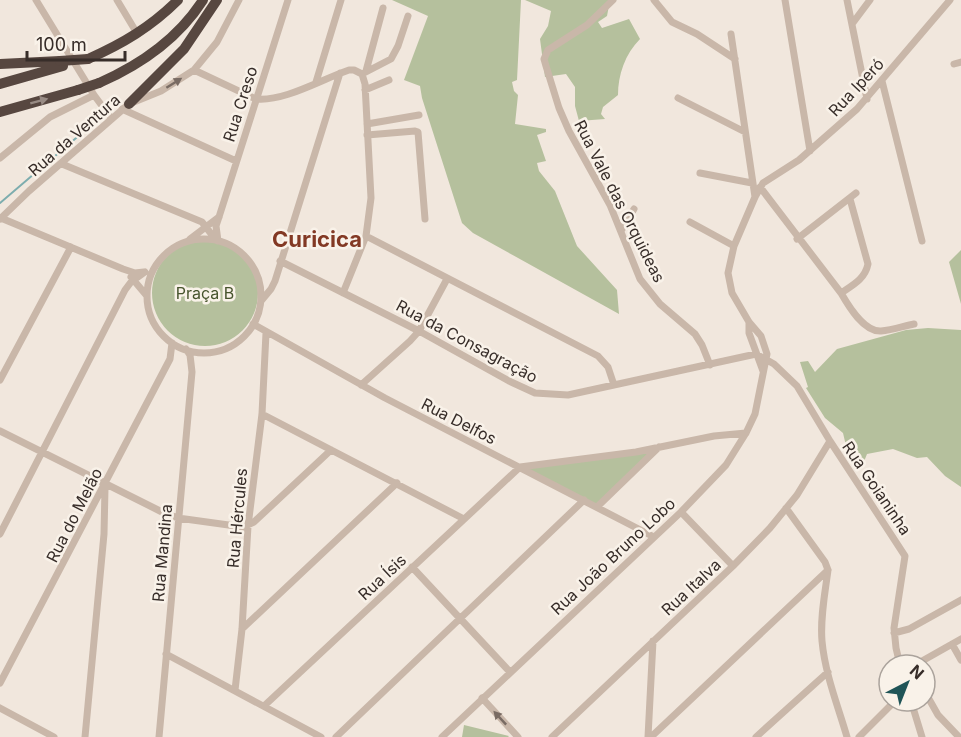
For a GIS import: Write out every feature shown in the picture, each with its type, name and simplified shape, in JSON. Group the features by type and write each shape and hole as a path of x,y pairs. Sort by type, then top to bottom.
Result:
{"highway":[{"path":"0,84 92,57 134,37 178,0"},
{"path":"0,112 99,83 136,64 160,48 184,24 203,0"},
{"path":"126,106 188,44 217,0"},
{"path":"0,64 62,64"}],"street":[{"path":"36,0 94,95 111,118"},
{"path":"117,0 135,30"},
{"path":"127,36 172,0"},
{"name":"Rua da Ventura","path":"0,220 29,191 126,106 161,91 194,70 217,42 239,0"},
{"name":"Rua Creso","path":"217,240 216,226 288,0"},
{"path":"316,82 341,0"},
{"name":"Rua Vale das Orquideas","path":"613,0 587,25 548,50 544,59 552,90 569,131 610,206 640,279 660,304 695,334 710,365"},
{"path":"654,0 663,14 672,22 698,34 735,59"},
{"path":"785,0 810,151"},
{"path":"847,0 867,99"},
{"path":"852,24 870,0"},
{"name":"Rua Iperó","path":"760,187 768,179 810,151 857,109 950,0"},
{"path":"343,293 366,236 371,198 364,73 383,8"},
{"path":"194,70 256,99 273,99 340,73 354,70 364,73 391,59 408,16"},
{"path":"730,34 754,197"},
{"path":"160,259 149,280 147,297 154,322 172,342 184,349 204,352 230,346 244,336 253,324 261,301 271,289 340,73"},
{"path":"365,90 388,80"},
{"path":"882,81 922,241"},
{"path":"0,158 56,113 94,95"},
{"path":"678,98 745,132"},
{"path":"126,106 236,161"},
{"path":"367,124 419,115"},
{"path":"367,135 418,132 425,219"},
{"path":"62,164 202,222 217,240"},
{"path":"700,173 752,183"},
{"path":"767,359 766,348 761,336 749,322 732,294 728,282 734,246 760,187 797,239 864,324 873,330 881,331 914,324"},
{"path":"797,239 853,196 868,264 861,279 841,293"},
{"path":"621,231 634,209"},
{"path":"188,217 195,225 194,236"},
{"path":"187,241 219,217"},
{"path":"0,220 123,270 135,273 145,272"},
{"path":"690,222 734,246"},
{"path":"366,236 598,356 608,367 614,385"},
{"path":"0,534 124,292 145,272 177,245 197,239 217,240 228,244 244,255 259,281 261,301"},
{"path":"0,380 71,247"},
{"name":"Rua da Consagração","path":"280,261 419,331 509,381 543,395 568,395 756,354"},
{"path":"123,270 147,297"},
{"path":"259,281 276,274"},
{"path":"361,385 419,331 447,279"},
{"path":"749,322 749,333 763,371"},
{"name":"Rua Delfos","path":"253,324 361,385 654,537"},
{"name":"Rua Hércules","path":"235,690 242,629 248,526 262,414 266,333"},
{"path":"266,348 275,337"},
{"name":"Rua do Melão","path":"0,683 170,358 172,342"},
{"name":"Rua do Melão","path":"170,358 184,349"},
{"name":"Rua Mandina","path":"162,736 166,654 192,372 190,355 184,349"},
{"name":"Rua Mandina","path":"192,372 198,358 204,352"},
{"name":"Rua Goianinha","path":"756,354 767,359 797,386 905,556 894,633 898,653"},
{"name":"Rua João Bruno Lobo","path":"442,737 681,512 726,465 746,433 754,414 767,359"},
{"path":"262,414 464,519"},
{"path":"0,431 164,513 178,518 243,527 248,526 331,450"},
{"path":"520,467 572,461 714,436 746,433"},
{"name":"Rua Italva","path":"552,737 733,566 786,508 830,441"},
{"path":"597,507 658,447"},
{"name":"Rua Ísis","path":"264,706 520,467"},
{"path":"242,629 397,483"},
{"path":"85,737 104,534 105,485"},
{"path":"336,737 584,500"},
{"path":"786,508 825,562 828,570 822,641 828,672 848,737"},
{"path":"681,512 733,566"},
{"path":"412,567 510,672"},
{"path":"650,737 828,570"},
{"path":"894,633 909,628 961,600"},
{"path":"936,653 961,639"},
{"path":"650,737 653,641"},
{"path":"952,644 961,660"},
{"path":"166,654 321,737"},
{"path":"756,737 828,672"},
{"path":"482,698 518,737"},
{"path":"0,708 54,737"},
{"path":"859,737 883,713"},
{"path":"914,713 922,737"},
{"path":"936,713 959,737"}],"green space":[{"path":"392,0 521,0 517,80 512,82 514,91 518,95 515,124 546,129 546,132 537,135 546,161 537,163 539,171 555,191 577,246 617,290 619,314 473,233 462,223 420,86 404,80 428,16"},
{"path":"525,0 610,0 607,16 598,22 602,28 629,19 640,39 630,51 623,65 618,95 603,107 601,114 605,119 579,121 575,106 575,87 566,74 545,77 540,39 548,26 551,11"},
{"name":"Praça B","path":"205,240 225,244 242,256 254,273 258,293 254,313 242,330 225,342 205,346 185,342 168,330 156,313 152,293 156,273 168,256 185,244"},
{"path":"961,250 961,304 949,262"},
{"path":"928,328 961,330 961,487 945,476 927,457 917,458 893,449 867,454 861,469 859,463 847,450 843,433 825,418 806,388 808,387 800,362 808,361 815,372 837,349 906,330"},
{"path":"659,447 597,507 520,467"},
{"path":"464,725 509,736 462,737"}],"waterway":[{"path":"0,203 103,115"}],"district":[{"name":"Curicica","path":"317,239"}]}
